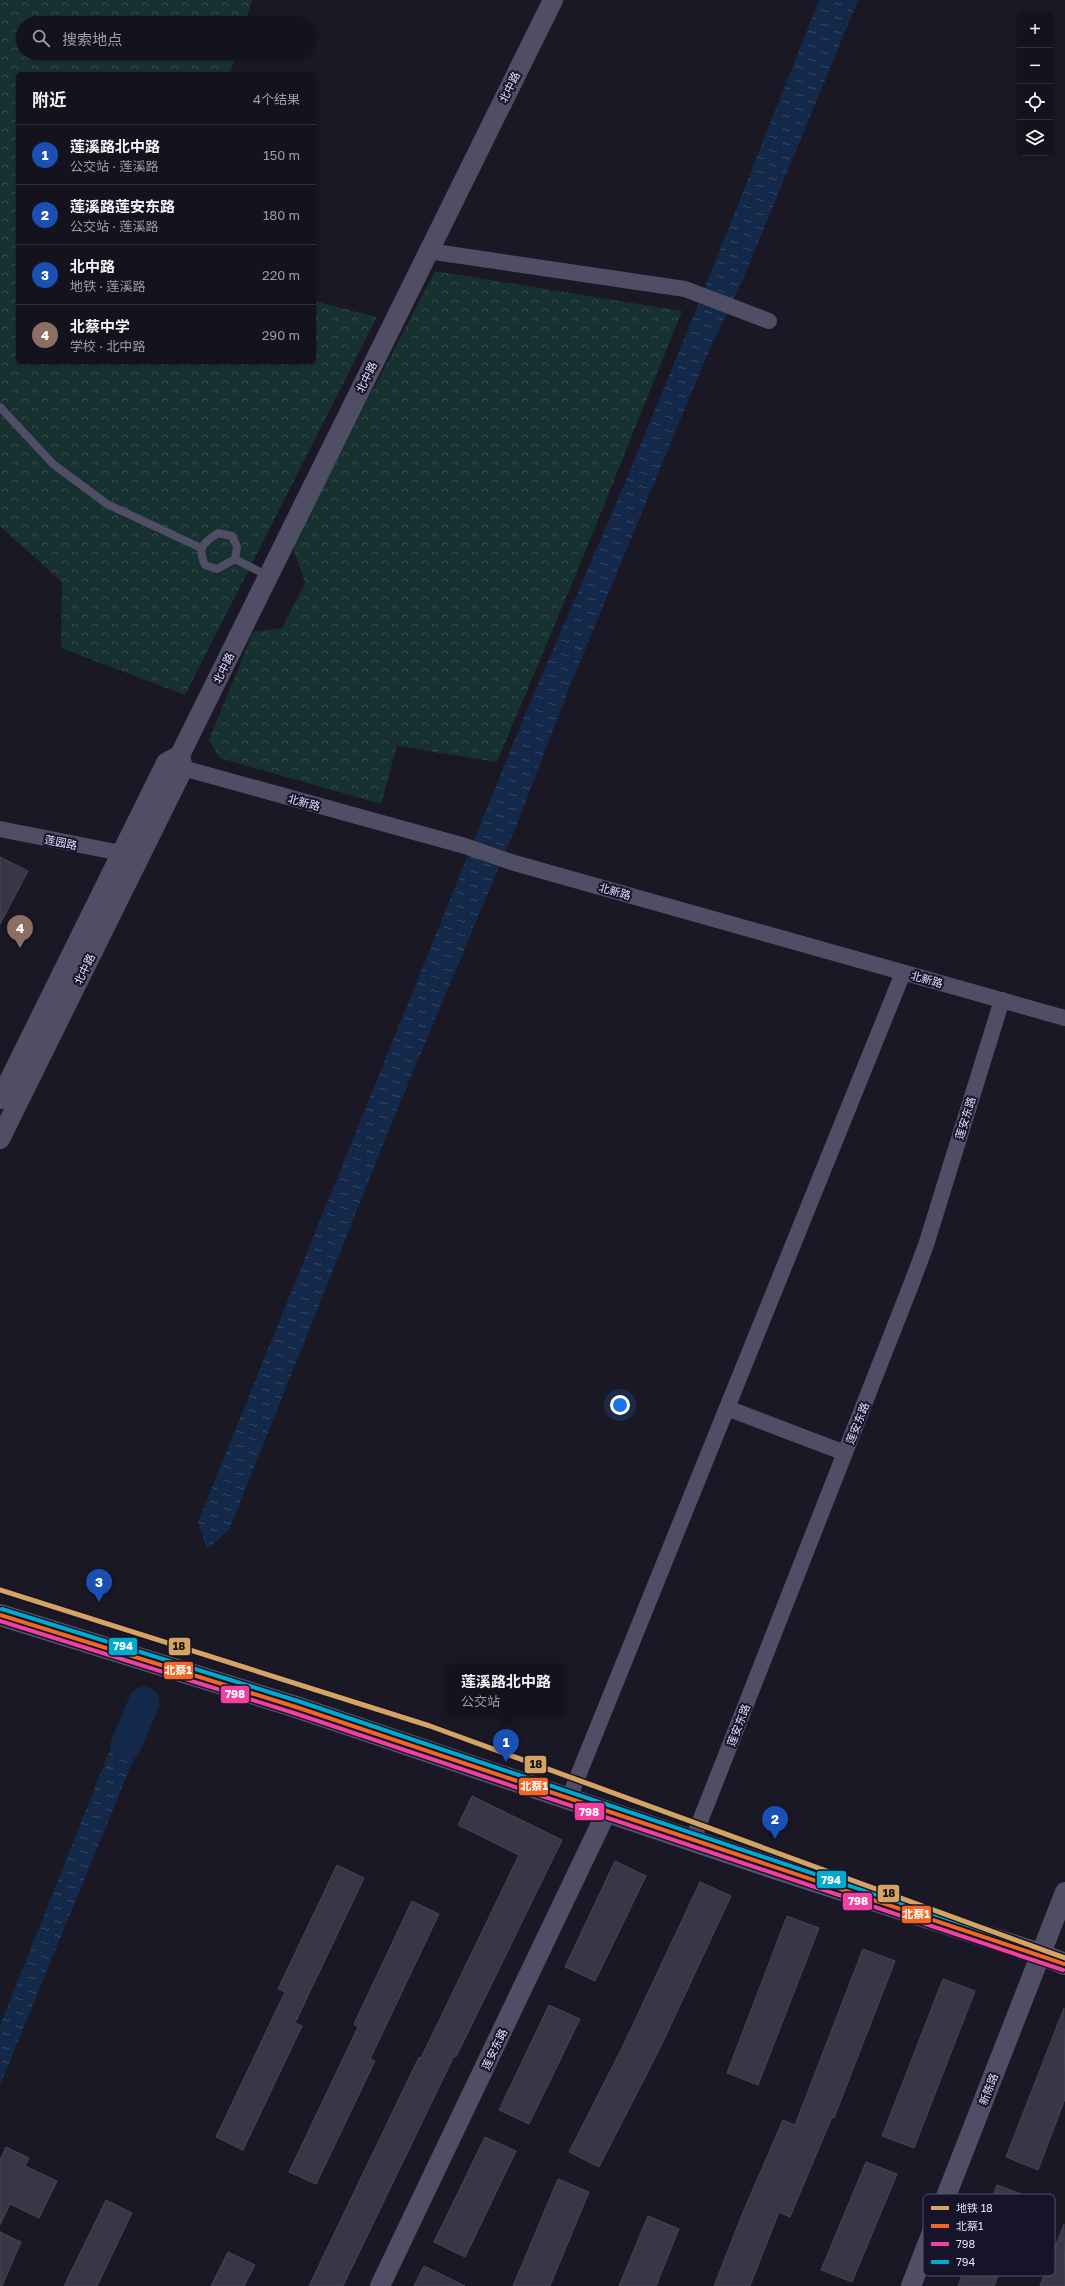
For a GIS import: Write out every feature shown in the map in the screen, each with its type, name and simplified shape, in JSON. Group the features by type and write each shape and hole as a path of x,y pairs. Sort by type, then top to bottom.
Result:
{"main road":[{"path":"0,1615 296,1707 1040,1954 1065,1964"}],"street":[{"name":"北中路","path":"0,1139 176,762 553,0"},
{"path":"428,251 699,292 769,321"},
{"name":"北中路","path":"0,1099 121,853 176,762"},
{"name":"北新路","path":"176,762 465,846 511,862 1065,1018"},
{"name":"莲园路","path":"0,829 121,853"},
{"path":"569,1798 903,973"},
{"name":"莲安东路","path":"693,1839 926,1245 1002,1000"},
{"path":"727,1408 845,1453"},
{"name":"莲安东路","path":"380,2286 607,1811"},
{"name":"新陈路","path":"947,2194 1065,1892"},
{"name":"新陈路","path":"911,2286 923,2255"}],"lane":[{"path":"0,407 53,464 107,504 201,548"},
{"path":"218,533 232,536 237,547 235,559 217,569 205,565 201,556 201,548 207,540 218,533"},
{"path":"235,559 268,576"}],"green space":[{"path":"0,0 252,0 247,16 16,16 16,60 234,60 231,72 16,72 16,364 316,364 316,302 377,317 185,695 61,648 62,582 0,526"},
{"path":"435,271 682,311 584,555 497,762 397,746 381,804 220,758 209,740 253,632 282,628 305,583 292,545"}],"water":[{"path":"819,0 858,0 743,279 705,360 572,681 517,824 397,1110 229,1530 207,1549 198,1522 526,712 622,490 700,300"},
{"path":"143,1705 148,1724 0,2085 0,2026 123,1717"}],"building":[{"path":"0,857 28,871 0,924"},
{"path":"472,1796 562,1840 456,2057 454,2056 343,2286 309,2286 419,2057 421,2058 519,1855 458,1825"},
{"path":"615,1861 646,1876 595,1981 565,1967"},
{"path":"337,1865 364,1878 295,2023 302,2026 243,2150 216,2137 285,1992 278,1989"},
{"path":"700,1882 731,1896 660,2048 599,2167 569,2152 622,2048"},
{"path":"412,1901 439,1914 370,2059 375,2061 316,2184 289,2172 358,2027 354,2024"},
{"path":"787,1916 819,1928 758,2085 727,2073"},
{"path":"863,1949 895,1961 834,2118 832,2117 790,2217 779,2212 750,2286 714,2286 743,2212 783,2120 795,2125"},
{"path":"943,1979 975,1991 914,2148 882,2136"},
{"path":"549,2005 580,2019 529,2124 499,2110"},
{"path":"1064,2008 1065,2099 1038,2170 1006,2157"},
{"path":"485,2137 516,2151 465,2257 434,2242"},
{"path":"6,2147 29,2158 25,2166 57,2181 39,2218 10,2204 0,2225 0,2160"},
{"path":"866,2162 897,2174 852,2282 821,2270"},
{"path":"558,2179 589,2192 550,2286 513,2286"},
{"path":"997,2185 1021,2194 994,2194"},
{"path":"106,2200 132,2213 97,2286 64,2286"},
{"path":"648,2216 679,2229 656,2286 619,2286"},
{"path":"1064,2224 1065,2286 1040,2286 1044,2276 1055,2276 1055,2247"},
{"path":"0,2232 21,2242 2,2286 0,2286"},
{"path":"228,2252 255,2265 244,2286 211,2286"},
{"path":"424,2266 465,2286 414,2286"},
{"path":"962,2276 998,2276 994,2286 958,2286"}],"waterway":[{"path":"126,1745 144,1702"}],"metro line":[{"name":"18","path":"0,1590 430,1726 1065,1958"}],"transit line":[{"name":"794","path":"2,1609 298,1701 1065,1958"},
{"name":"北蔡1","path":"0,1615 296,1707 1065,1964"},
{"name":"798","path":"0,1621 294,1713 1063,1970"}],"place":[{"name":"北蔡中学","path":"20,948"},
{"name":"北中路","path":"99,1602"},
{"name":"莲溪路北中路","path":"506,1762"},
{"name":"莲溪路莲安东路","path":"775,1839"}]}
